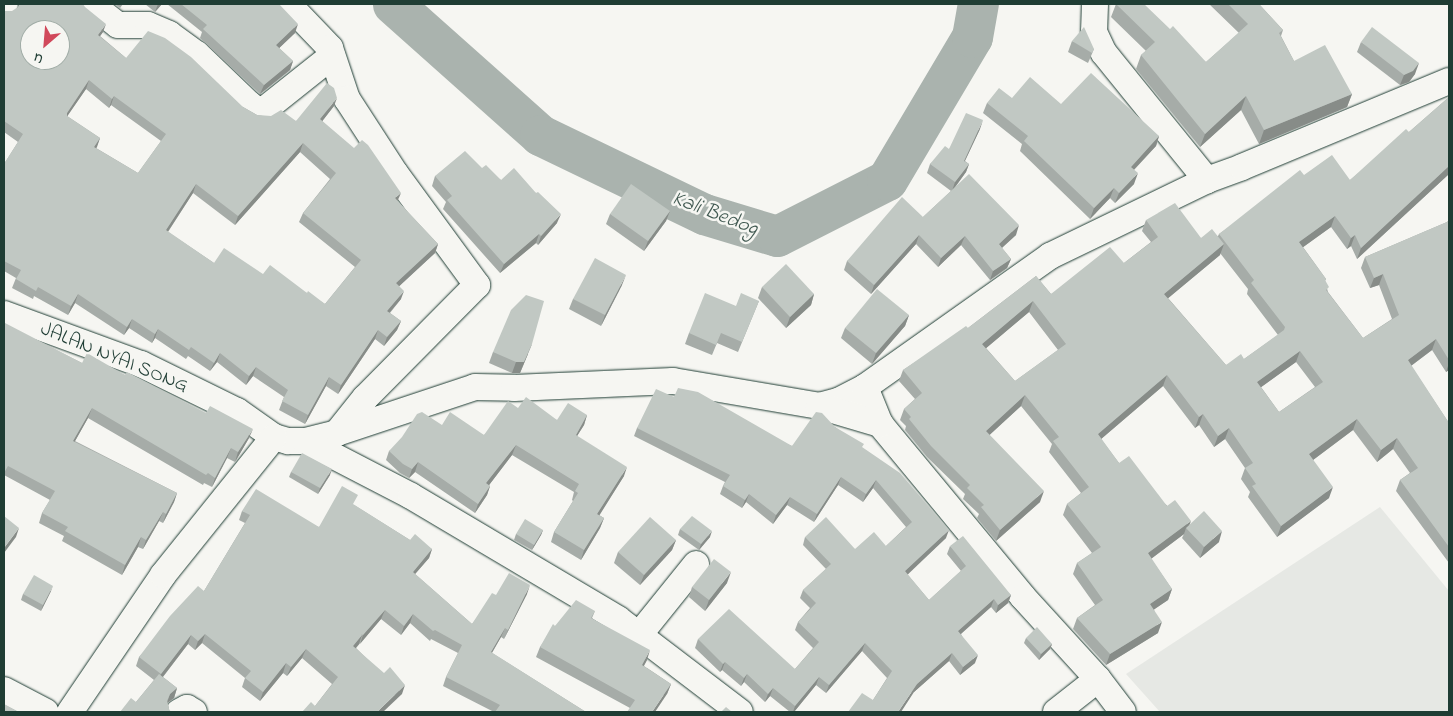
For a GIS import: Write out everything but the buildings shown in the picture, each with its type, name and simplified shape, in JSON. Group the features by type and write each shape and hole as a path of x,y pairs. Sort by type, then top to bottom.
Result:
{"street":[{"path":"91,4 118,25 148,25 169,34 197,54 249,104 264,110 332,56"},
{"path":"288,4 325,41 347,99 395,174 477,285 364,398 337,433"},
{"path":"1095,4 1094,32 1104,53 1207,180"},
{"path":"819,406 865,388 1050,256 1207,180 1449,81"},
{"name":"JALAN NYAI SONG","path":"4,314 141,364 237,411 274,437"},
{"path":"70,712 163,575 274,437 288,441 304,441 337,433 475,387 514,388 673,380 819,406 880,424"},
{"path":"865,388 880,424 1023,597 1098,679 1123,712"},
{"path":"304,441 411,496 567,587 639,635 740,712"},
{"path":"639,635 696,564"},
{"path":"1056,712 1098,679"},
{"path":"4,690 46,712"},
{"path":"179,712 187,708 194,712"}],"shaded area":[{"path":"1380,507 1449,591 1449,712 1160,712 1126,674"}],"waterway":[{"name":"Kali Bedog","path":"393,4 540,135 704,214 777,236 887,180 972,37 978,4"}]}
